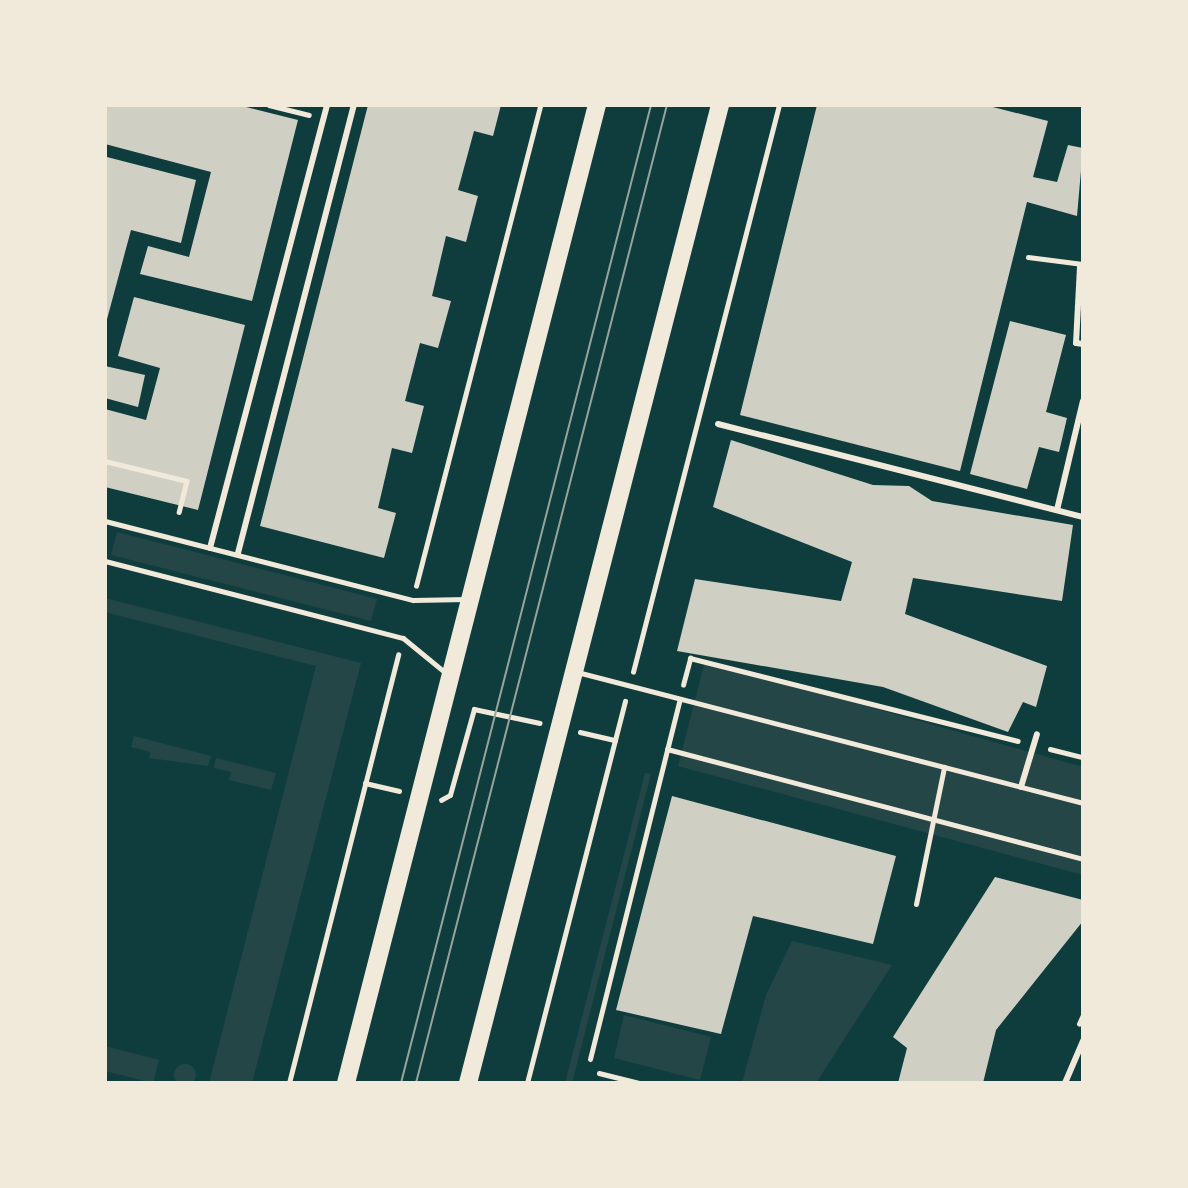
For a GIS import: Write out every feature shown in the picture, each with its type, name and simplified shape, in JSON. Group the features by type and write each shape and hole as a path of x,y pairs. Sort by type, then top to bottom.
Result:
{"main road":[{"path":"346,1083 597,105"},
{"path":"468,1083 720,105"}],"street":[{"path":"211,548 327,105"},
{"path":"238,554 354,105"},
{"path":"1081,266 1076,343 1083,344"},
{"path":"1058,510 1083,401"},
{"path":"718,424 1083,517"},
{"path":"1021,787 1037,734"},
{"path":"1065,1083 1083,1041"}],"lane":[{"path":"1028,257 1081,266"},
{"path":"105,521 413,600 471,599"},
{"path":"105,561 403,638 450,677"},
{"path":"574,671 1083,803"},
{"path":"590,1059 680,699"},
{"path":"667,749 1083,859"},
{"path":"916,904 937,820 944,766"}],"path":[{"path":"269,105 323,119"},
{"path":"416,587 540,105"},
{"path":"527,1083 779,105"},
{"path":"105,461 187,481 179,512"},
{"path":"289,1083 400,648"},
{"path":"680,699 690,658 1083,757"},
{"path":"365,783 419,796 450,795 474,709 616,740"},
{"path":"590,1059 588,1070 639,1083"}],"shaded area":[{"path":"117,532 377,599 371,621 111,555"},
{"path":"105,598 361,663 252,1083 209,1083 316,666 105,612"},
{"path":"705,661 1083,767 1083,875 678,766"},
{"path":"134,736 211,756 208,766 149,758 150,752 131,747"},
{"path":"216,758 276,773 271,790 229,780 231,772 214,768"},
{"path":"645,773 651,774 572,1083 565,1083"},
{"path":"792,941 892,965 816,1083 742,1083 766,995"},
{"path":"624,1015 711,1037 700,1080 614,1058"},
{"path":"105,1046 159,1060 153,1083 105,1071"},
{"path":"185,1064 193,1067 196,1075 193,1083 185,1086 177,1083 174,1075 177,1067"}],"building":[{"path":"105,105 238,105 298,120 252,301 140,274 148,246 189,257 211,172 105,144"},
{"path":"368,105 501,105 493,136 474,131 458,190 478,196 466,242 446,236 432,296 451,301 438,348 420,343 405,401 424,406 412,453 392,448 378,508 396,513 384,558 260,526"},
{"path":"817,105 985,105 1048,121 1033,177 1057,182 1068,145 1083,148 1077,216 1027,202 960,471 740,415"},
{"path":"107,157 196,180 181,243 131,230 106,323"},
{"path":"134,297 245,325 198,510 105,487 105,409 146,420 160,368 118,356"},
{"path":"1010,321 1066,335 1046,412 1067,418 1059,452 1039,447 1027,489 970,474"},
{"path":"105,366 145,375 138,407 105,398"},
{"path":"731,440 873,485 909,486 932,501 1073,525 1062,601 913,578 905,614 1047,666 1036,707 1023,702 1008,732 883,687 677,651 695,579 841,601 852,562 713,507"},
{"path":"672,796 896,856 873,944 753,916 721,1034 616,1010"},
{"path":"995,877 1083,900 1083,921 996,1030 983,1083 898,1083 907,1048 893,1037"}],"tram line":[{"path":"401,1083 651,105"},
{"path":"416,1083 667,105"}]}
